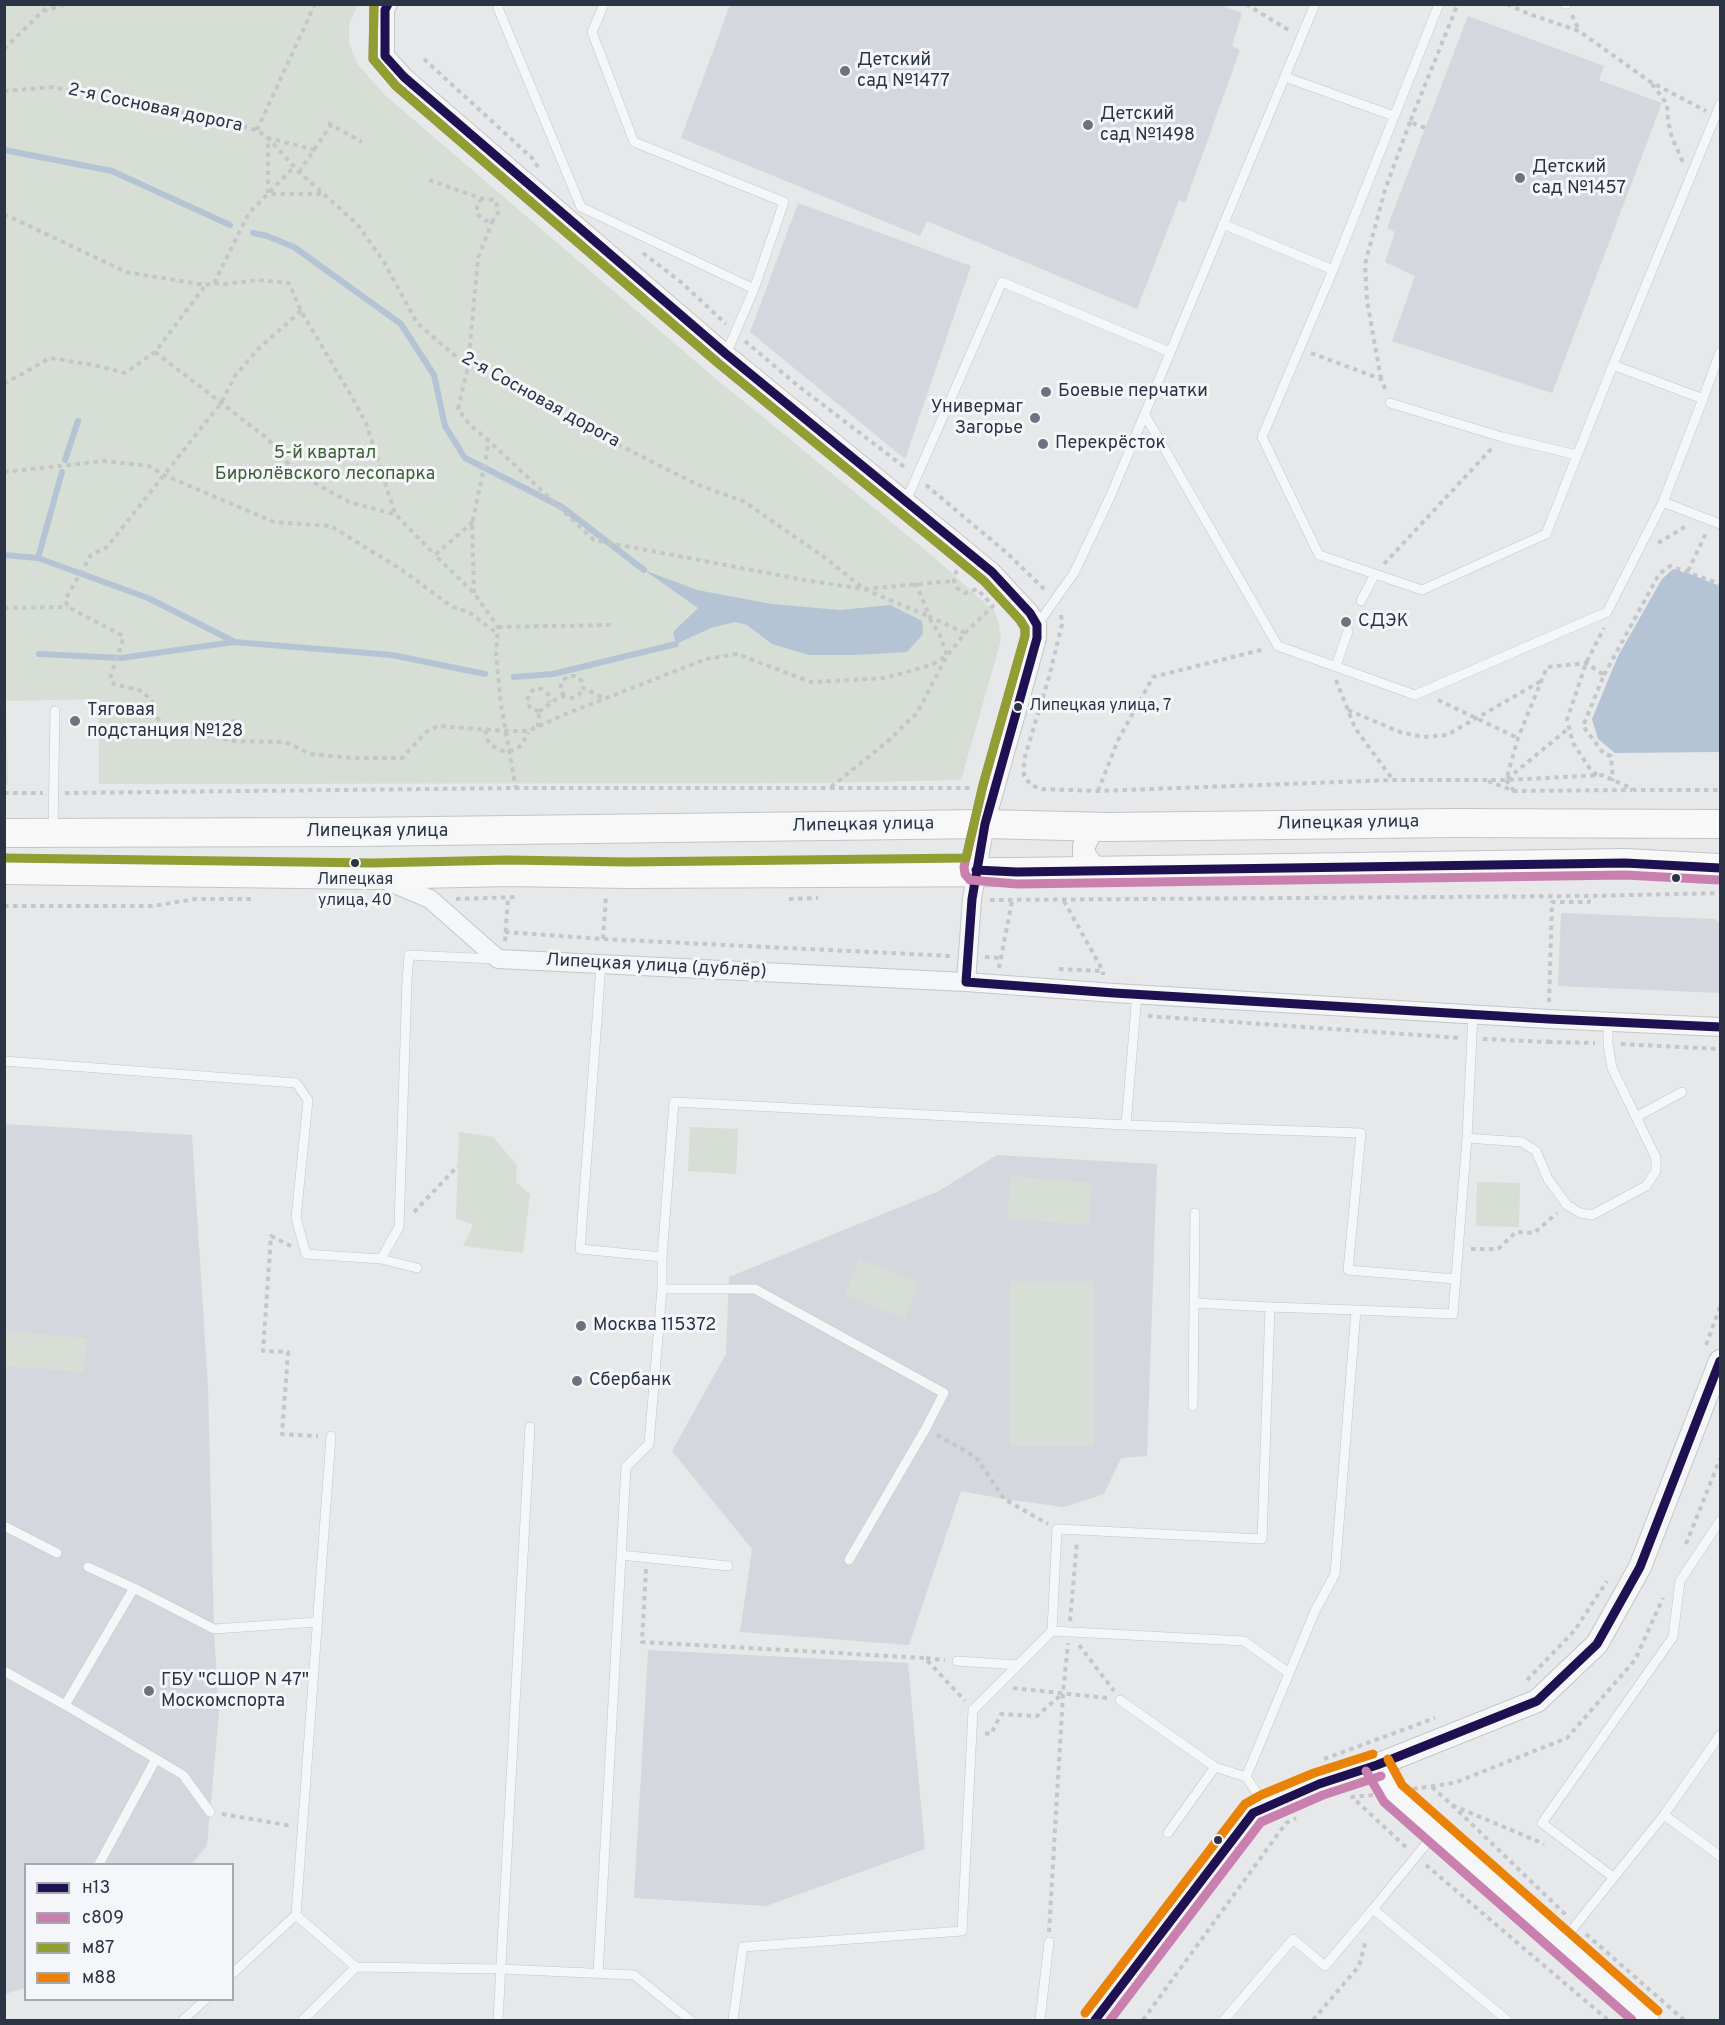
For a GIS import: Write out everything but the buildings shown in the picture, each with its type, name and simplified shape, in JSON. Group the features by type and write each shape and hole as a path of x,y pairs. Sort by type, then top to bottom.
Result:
{"main road":[{"name":"Липецкая улица","path":"4,833 389,832 985,824 1107,826 1454,823 1720,824"},
{"path":"4,870 374,875 508,872 627,874 1107,870 1625,863 1720,868"}],"street":[{"path":"388,4 385,10 385,56 404,77 726,354 992,572 1030,613 1037,625 1036,638 1029,671 985,824 976,870 966,982"},
{"path":"1107,826 1090,833 1084,846 1084,854 1092,865 1098,869 1107,870"},
{"path":"4,883 38,870"},
{"path":"374,875 430,899 498,959"},
{"name":"Липецкая улица (дублёр)","path":"498,959 966,982 1102,992 1720,1027"},
{"path":"1095,2020 1253,1814 1266,1806 1319,1784 1377,1765 1537,1701 1597,1644 1640,1567 1712,1356"},
{"path":"1377,1765 1392,1793 1650,2020"}],"lane":[{"path":"500,4 498,8 581,207 754,289"},
{"path":"604,4 592,32 634,142 784,202 754,289 726,354"},
{"path":"1037,625 1074,573 1111,495 1315,4"},
{"path":"1439,4 1333,270 1262,437 1319,555 1422,590 1546,534 1613,364 1720,105"},
{"path":"1284,77 1394,116"},
{"path":"1223,224 1333,270"},
{"path":"906,501 1002,282 1170,352"},
{"path":"1145,415 1278,646 1415,695 1607,612 1663,502 1720,352"},
{"path":"1613,364 1703,399"},
{"path":"1390,403 1502,437 1577,456"},
{"path":"1663,502 1716,522"},
{"path":"1362,601 1375,574"},
{"path":"1332,665 1348,631"},
{"path":"53,833 55,711"},
{"path":"381,1259 399,1227 409,955 498,959"},
{"path":"601,965 580,1249 662,1257"},
{"path":"1126,1125 1137,994"},
{"path":"1194,1304 1453,1314 1467,1138 1473,1014"},
{"path":"1467,1138 1522,1142 1536,1151 1548,1179 1567,1205 1580,1213 1592,1215 1646,1186 1656,1171 1656,1158 1612,1068 1608,1044 1608,1022"},
{"path":"4,1061 296,1083 308,1100 296,1218 306,1254 381,1259 417,1268"},
{"path":"1636,1117 1682,1092"},
{"path":"598,1973 626,1467 649,1444 674,1102 1126,1125 1362,1132 1348,1270 1456,1279"},
{"path":"1192,1406 1194,1213"},
{"path":"662,1289 755,1289 944,1393 849,1560"},
{"path":"734,2020 742,1947 962,1931 974,1710 1052,1631 1057,1529 1262,1539 1270,1307"},
{"path":"1246,1777 1315,1611 1335,1575 1356,1310"},
{"path":"498,2020 530,1427"},
{"path":"234,1972 296,1915 331,1436"},
{"path":"1613,1877 1542,1824 1673,1637 1680,1581 1720,1521"},
{"path":"6,1527 57,1553"},
{"path":"621,1554 728,1566"},
{"path":"88,1568 134,1588 214,1629 317,1622"},
{"path":"65,1705 134,1588"},
{"path":"1052,1631 1244,1641 1289,1673"},
{"path":"957,1661 1018,1665"},
{"path":"4,1671 183,1774 210,1812"},
{"path":"1120,1700 1215,1767 1246,1777 1266,1806"},
{"path":"1562,1942 1664,1815 1720,1735"},
{"path":"100,1863 156,1759"},
{"path":"1168,1833 1215,1767"},
{"path":"1664,1815 1720,1856"},
{"path":"1224,2020 1293,1939 1325,1966 1436,1833"},
{"path":"1373,1909 1507,2020"},
{"path":"296,1915 356,1967 501,1969 634,1975 690,2020"},
{"path":"1040,2020 1049,1941"},
{"path":"303,2020 356,1967"},
{"path":"183,2020 204,2001"}],"path":[{"path":"4,49 50,4"},
{"path":"42,12 67,4"},
{"path":"257,130 315,4"},
{"path":"1246,4 1301,38"},
{"path":"1390,403 1381,379 1367,301 1365,264 1385,190 1456,6 1459,4"},
{"path":"1507,4 1579,31 1649,81 1716,116"},
{"path":"1649,81 1667,104 1672,138 1691,176"},
{"name":"2-я Сосновая дорога","path":"4,91 52,87 185,113 257,130 268,138 299,172 357,224 384,262 417,323 468,367 664,468 701,486 743,501 827,559 864,589"},
{"path":"1394,116 1425,128"},
{"path":"299,172 331,123 362,142"},
{"path":"268,194 268,138 315,150"},
{"path":"214,283 249,213 294,167"},
{"path":"429,180 483,199 495,200 499,207 478,258 468,367 458,409 470,425 594,540 804,580 864,589 964,633"},
{"path":"268,194 323,194"},
{"path":"483,199 477,203 477,214 486,221 493,220"},
{"path":"4,214 126,272 205,285 258,280 289,283 302,311 366,423 395,514 474,593 498,627 496,654 505,731 516,789"},
{"path":"4,384 50,358 125,373 155,352 205,285"},
{"path":"68,606 65,600 91,555 107,547 221,403 236,376 258,349 302,311"},
{"path":"1300,348 1381,379"},
{"path":"155,352 268,439 295,472 349,502 395,514"},
{"path":"1375,574 1502,437"},
{"path":"474,593 472,523 488,440"},
{"path":"4,472 105,461 149,466 164,476 274,522 331,526 402,570 451,606 470,613 498,634"},
{"path":"1656,544 1702,517"},
{"path":"435,555 474,522 472,523"},
{"path":"1688,571 1716,522"},
{"path":"1613,782 1611,756 1604,754 1583,726 1604,675 1659,574 1670,566 1720,584"},
{"path":"831,788 887,742 917,713 947,656 964,633 993,606 977,589 965,592 957,588 954,576 958,568"},
{"path":"864,589 954,581"},
{"path":"915,583 928,616 939,633 947,656"},
{"path":"4,608 68,606 123,636 110,678 114,684 142,691 152,702 154,714 164,726 234,741 285,742 311,754 353,758 402,758 426,732 438,726 528,731 706,659 737,654 811,682 885,678 931,665 947,656"},
{"path":"498,627 611,624"},
{"path":"1098,791 1118,740 1153,677 1278,646"},
{"path":"1506,780 1518,738 1547,666 1586,663 1604,675"},
{"path":"1586,663 1567,720 1573,744 1590,769 1598,776"},
{"path":"1332,665 1355,728 1393,780"},
{"path":"550,702 548,694 542,689 534,689 529,694 527,702 531,709 539,711 546,708 550,702 564,696 572,698 579,695 583,688 582,681 575,676 568,676 562,681 560,689 564,696"},
{"path":"1348,710 1400,732 1423,737 1447,735 1541,680"},
{"path":"583,688 604,699"},
{"path":"1420,693 1518,738"},
{"path":"538,728 539,711"},
{"path":"233,719 234,741"},
{"path":"1506,780 1569,728"},
{"path":"485,730 492,746 502,751 516,749 522,745 528,731"},
{"path":"1031,785 1042,789 1098,791 1393,780 1506,780 1602,775 1613,782 1635,790"},
{"path":"1484,780 1514,791 1720,790"},
{"path":"1506,780 1514,791"},
{"path":"4,793 970,788"},
{"path":"998,984 1012,901 1716,893 1720,899"},
{"path":"595,895 606,894 603,939"},
{"path":"1550,943 1552,902 1589,902 1589,896"},
{"path":"430,899 519,897"},
{"path":"4,906 153,906 195,899 254,899"},
{"path":"1064,901 1103,971 1102,992"},
{"path":"505,932 603,939 1001,957"},
{"path":"1548,1042 1720,1049"},
{"path":"399,1227 458,1166"},
{"path":"1458,1249 1498,1249 1516,1232 1534,1233 1567,1205"},
{"path":"306,1254 272,1236 263,1351 288,1352 282,1434 331,1436"},
{"path":"1712,1356 1720,1307"},
{"path":"926,1428 976,1457 1004,1499 1057,1529"},
{"path":"1049,1941 1063,1694 1078,1530"},
{"path":"647,1557 642,1642 957,1661"},
{"path":"1521,1686 1575,1630 1610,1576"},
{"path":"1069,1632 1120,1700"},
{"path":"925,1658 974,1710"},
{"path":"997,1687 1120,1700"},
{"path":"972,1732 991,1734 1001,1714 1038,1716 1063,1694"},
{"path":"1323,1759 1444,1714"},
{"path":"1342,1798 1454,1783"},
{"path":"1431,1786 1452,1805 1547,1845"},
{"path":"1352,1797 1416,1856 1608,2020"},
{"path":"210,1812 302,1828"},
{"path":"1143,2020 1286,1823 1305,1812"},
{"path":"1313,2020 1359,1966 1373,1909"}],"shaded area":[{"path":"1217,4 1242,13 1232,46 1240,50 1185,203 1179,200 1137,309 927,221 920,236 681,138 730,5"},
{"name":"Детский сад №1457","path":"1468,16 1604,66 1599,80 1662,103 1552,393 1392,341 1415,276 1385,262 1395,232 1387,228"},
{"path":"798,203 971,266 905,459 750,332"},
{"path":"1561,913 1715,919 1720,925 1720,993 1558,986"},
{"path":"5,1124 192,1135 208,1388 214,1629 219,1713 207,1845 193,1863 24,1863 24,1988 5,1994"},
{"path":"997,1155 1157,1164 1147,1456 1121,1458 1104,1494 1064,1507 961,1491 909,1645 740,1632 752,1549 672,1451 726,1354 729,1277 939,1191"},
{"path":"648,1650 908,1663 925,1849 766,1906 634,1898"}],"green space":[{"name":"5-й квартал Бирюлёвского лесопарка","path":"4,5 358,5 349,23 349,44 359,66 386,96 709,373 935,558 994,611 999,624 1001,640 961,780 825,783 99,784 99,699 6,701 8,785 5,786"},
{"path":"690,1127 738,1129 736,1174 688,1171"},
{"path":"459,1132 493,1137 517,1165 516,1182 530,1194 523,1253 463,1246 473,1225 456,1218"},
{"path":"1011,1176 1092,1183 1089,1225 1007,1219"},
{"path":"1477,1182 1520,1183 1519,1227 1476,1226"},
{"path":"859,1259 919,1282 905,1319 845,1295"},
{"path":"1010,1281 1094,1281 1094,1446 1010,1446"},
{"path":"5,1331 87,1338 84,1372 5,1366"}],"water":[{"path":"1673,569 1720,586 1720,752 1615,753 1598,739 1592,719 1618,656 1662,579"},
{"path":"644,570 697,590 772,604 840,610 890,605 922,621 923,634 907,652 809,655 772,644 747,625 735,622 711,628 676,644 673,632 698,608"}],"waterway":[{"path":"4,150 112,171 230,225"},
{"path":"253,233 294,247 401,324 434,375 445,426 465,458 562,507 644,570"},
{"path":"65,460 78,421"},
{"path":"38,558 62,472"},
{"path":"4,555 38,558 148,598 233,641"},
{"path":"39,654 121,658 234,642 392,655 485,674"},
{"path":"514,677 553,674 676,644"}],"transit line":[{"name":"с809","path":"374,4 373,59 396,86 718,363 984,581 1020,620 1025,628 1025,636 983,785 964,867 965,874 970,880 1017,884 1625,875 1719,880"},
{"name":"м87","path":"4,858 373,863 508,860 627,862 966,858 983,785 1025,636 1025,628 1020,620 984,581 718,363 396,86 373,59 374,4"},
{"name":"н13","path":"388,4 385,10 385,56 404,77 726,354 992,572 1030,613 1037,625 1037,638 985,824 972,899 966,982 1549,1019 1720,1027"},
{"name":"н13","path":"976,870 1017,872 1625,863 1720,868"},
{"name":"н13","path":"1095,2020 1253,1813 1319,1784 1377,1765 1537,1701 1597,1644 1640,1567 1720,1361"},
{"name":"м88","path":"1085,2013 1245,1804 1314,1773 1373,1754"},
{"name":"м88","path":"1388,1759 1402,1785 1658,2011"},
{"name":"с809","path":"1366,1771 1384,1802 1632,2020"},
{"name":"с809","path":"1110,2020 1261,1822 1323,1795 1381,1776"}],"place":[{"name":"Детский сад №1477","path":"845,71"},
{"name":"Детский сад №1498","path":"1088,125"},
{"name":"Детский сад №1457","path":"1520,178"},
{"name":"Боевые перчатки","path":"1046,392"},
{"name":"Универмаг Загорье","path":"1035,418"},
{"name":"Перекрёсток","path":"1043,444"},
{"name":"СДЭК","path":"1346,622"},
{"name":"Липецкая улица, 7","path":"1018,707"},
{"name":"Тяговая подстанция №128","path":"75,721"},
{"name":"Липецкая улица, 40","path":"355,863"},
{"name":"Москва 115372","path":"581,1326"},
{"name":"Сбербанк","path":"577,1381"},
{"name":"ГБУ \"СШОР N 47\" Москомспорта","path":"149,1691"}]}
